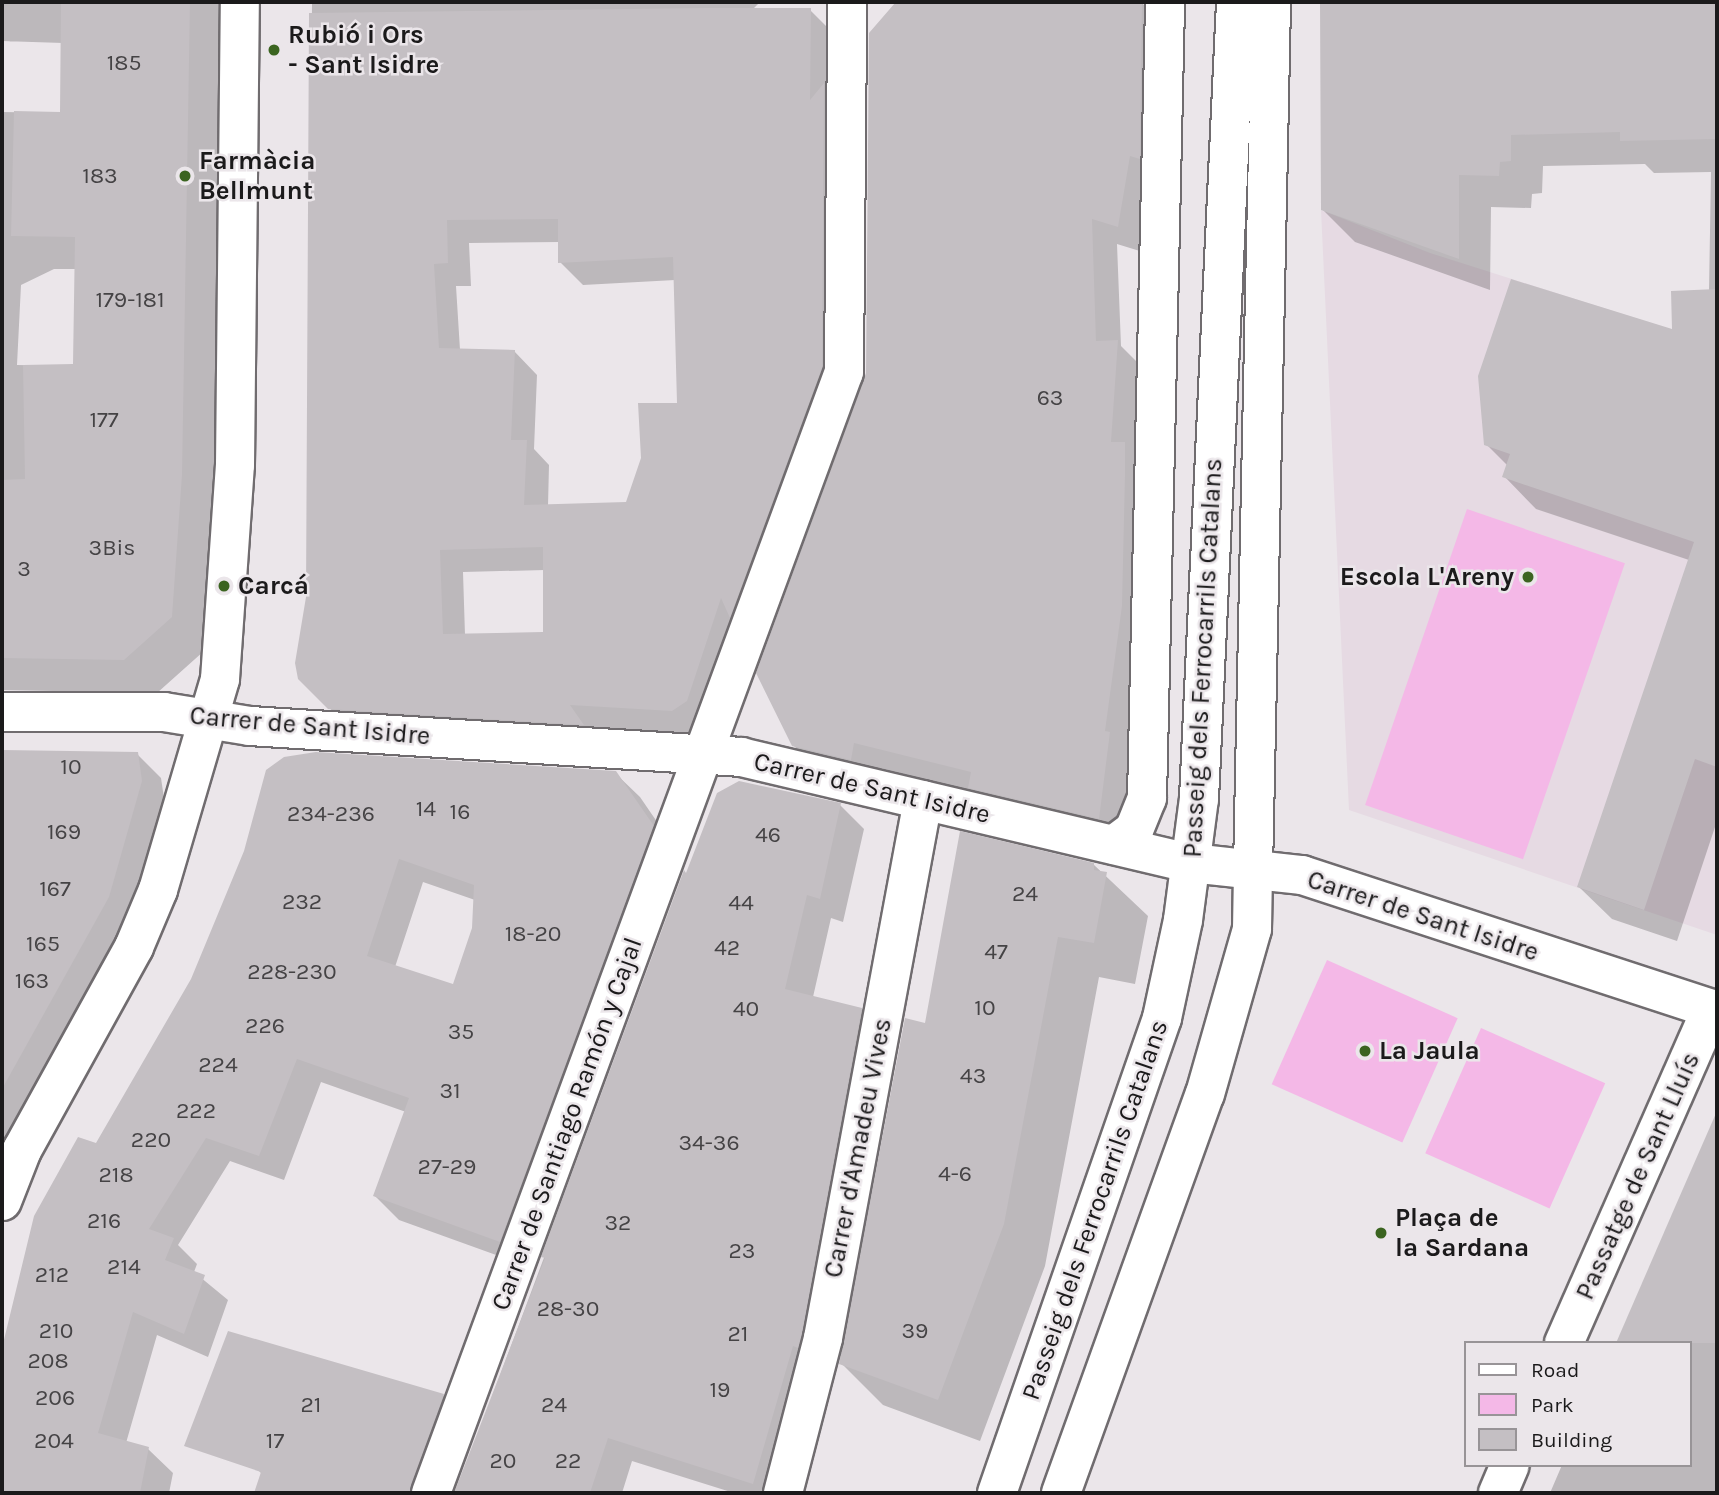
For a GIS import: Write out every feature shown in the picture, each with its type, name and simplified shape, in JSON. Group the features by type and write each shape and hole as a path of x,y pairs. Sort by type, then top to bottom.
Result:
{"street":[{"path":"2,1201 22,1150 134,947 158,890 220,679 235,465 240,2"},
{"name":"Carrer de Santiago Ramón y Cajal","path":"431,1493 844,372 848,2"},
{"name":"Passeig dels Ferrocarrils Catalans","path":"1114,845 1134,830 1147,798 1165,2"},
{"name":"Passeig dels Ferrocarrils Catalans","path":"997,1493 1162,1018 1191,863 1199,799 1236,2"},
{"name":"Passeig dels Ferrocarrils Catalans","path":"1061,1493 1205,1094 1252,929 1271,2"},
{"name":"Carrer de Sant Isidre","path":"2,712 164,712 250,726 741,757 1191,863 1302,875 1714,1010"},
{"name":"Carrer d'Amadeu Vives","path":"783,1493 823,1338 923,800"},
{"name":"Passatge de Sant Lluís","path":"1565,1341 1714,1010"},
{"path":"1498,1493 1509,1467"}],"shaded area":[{"name":"Escola L'Areny","path":"1321,210 1430,253 1717,344 1717,935 1349,810"}],"green space":[{"path":"1467,509 1625,563 1523,859 1365,805"},
{"name":"La Jaula","path":"1327,960 1458,1018 1402,1142 1272,1084"},
{"path":"1481,1028 1605,1083 1550,1208 1425,1153"}],"building":[{"path":"61,2 190,2 182,475 172,617 124,660 2,658 2,480 25,479 23,365 73,364 75,237 11,236 14,111 60,112"},
{"path":"1142,2 1140,159 1130,156 1118,227 1092,219 1096,341 1118,340 1111,442 1125,442 1122,606 1105,731 1110,732 1099,819 968,788 971,772 854,743 851,760 792,746 756,673 866,373 869,33 895,3"},
{"path":"1320,2 1717,2 1717,139 1620,141 1620,132 1511,135 1511,161 1500,162 1499,176 1459,175 1459,259 1321,210"},
{"path":"811,8 810,100 824,83 822,368 730,618 721,598 687,701 672,711 570,705 584,725 328,709 298,679 295,663 306,597 309,13","holes":["558,219 558,263 673,257 677,403 638,403 641,458 626,502 524,505 527,440 511,440 515,350 439,348 434,264 448,263 447,220","543,547 543,632 443,634 440,550"]},
{"path":"1511,279 1672,329 1671,291 1717,289 1717,767 1695,759 1644,910 1577,887 1694,542 1502,477 1510,454 1484,445 1478,376"},
{"path":"2,750 138,752 142,781 109,897 2,1089"},
{"path":"316,752 616,771 654,826 500,1242 373,1196 409,1098 297,1059 259,1156 206,1138 149,1229 174,1238 165,1260 205,1275 184,1334 133,1312 98,1433 149,1447 140,1493 2,1493 2,1348 34,1216 78,1137 96,1143 191,979 244,851 266,770 284,757","holes":["399,859 474,885 472,928 453,984 367,956"]},
{"path":"739,781 841,803 820,899 807,895 785,989 862,1008 802,1333 798,1348 793,1346 753,1484 608,1438 590,1493 454,1493 545,1258 541,1257 684,870 686,873 717,793"},
{"path":"960,831 1094,863 1094,870 1107,872 1094,943 1058,937 1004,1224 938,1400 839,1364 905,1018 925,1023"},
{"path":"1717,1111 1717,1343 1617,1341"},
{"path":"228,1331 444,1394 410,1493 254,1493 261,1472 184,1446"}],"place":[{"name":"Rubió i Ors - Sant Isidre","path":"274,50"},
{"name":"Farmàcia Bellmunt","path":"185,176"},
{"name":"Escola L'Areny","path":"1528,577"},
{"name":"Carcá","path":"224,586"},
{"name":"La Jaula","path":"1365,1051"},
{"name":"Plaça de la Sardana","path":"1381,1233"}]}
